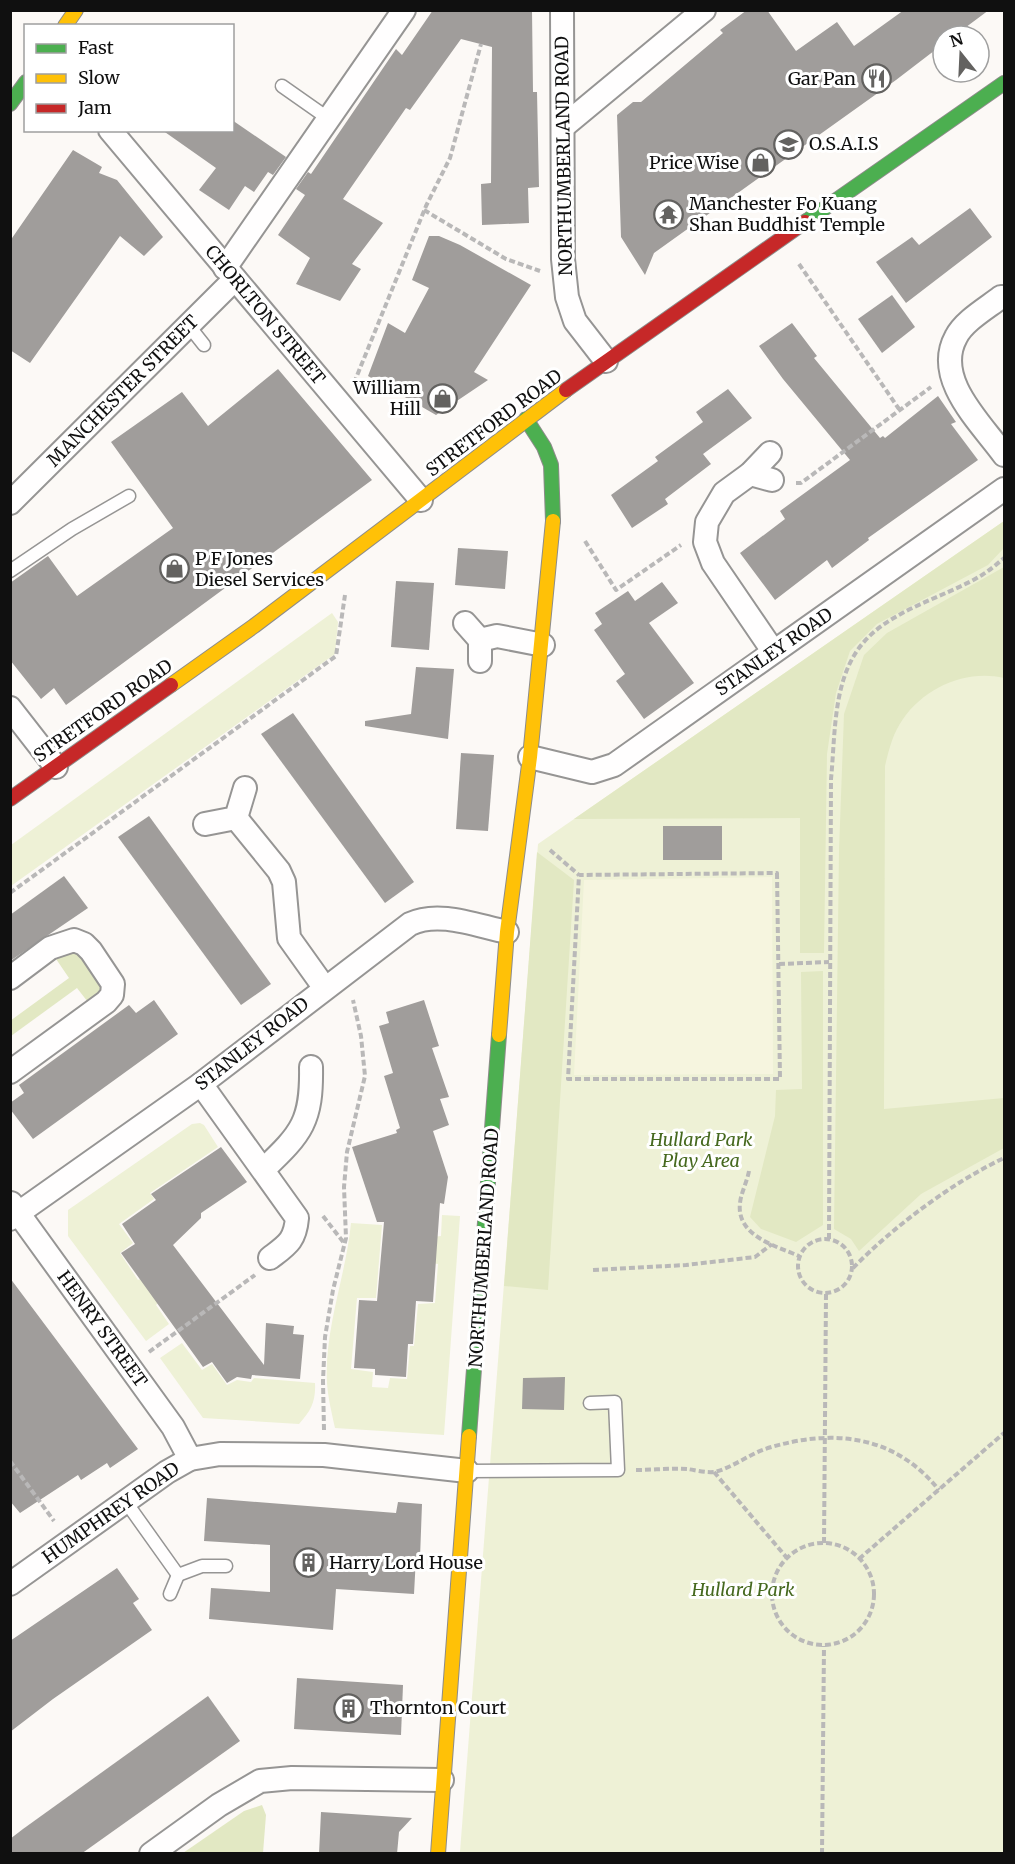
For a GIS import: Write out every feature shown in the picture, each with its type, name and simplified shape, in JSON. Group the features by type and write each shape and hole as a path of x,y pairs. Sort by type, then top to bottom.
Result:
{"main road":[{"path":"66,24 76,10"},
{"name":"STRETFORD ROAD","path":"10,799 254,626 606,361 1005,83"},
{"path":"10,104 24,85"},
{"name":"NORTHUMBERLAND ROAD","path":"438,1854 507,932 543,645 554,520 551,465 526,419"}],"street":[{"name":"MANCHESTER STREET","path":"10,503 189,326 230,274 329,119 404,10"},
{"name":"NORTHUMBERLAND ROAD","path":"562,10 563,259 567,297 574,321 606,361"},
{"path":"564,126 704,10"},
{"name":"CHORLTON STREET","path":"112,132 421,500"},
{"path":"1001,297 974,307 956,336 950,373 967,403 1005,455"},
{"path":"770,453 761,477 724,493 706,522 705,542 713,563 773,651"},
{"name":"STANLEY ROAD","path":"530,757 592,772 614,765 1005,489"},
{"path":"465,623 480,651 497,636 543,645"},
{"path":"10,708 56,767"},
{"path":"236,818 244,788"},
{"path":"205,824 236,818"},
{"path":"236,818 279,871 284,882 290,938 333,981"},
{"name":"STANLEY ROAD","path":"13,1212 201,1084 400,930 419,919 440,918 507,932"},
{"path":"10,978 50,948 74,940 84,944 91,951 113,984 112,995 106,1002 10,1072"},
{"path":"264,1169 293,1141 306,1120 311,1093 310,1067"},
{"path":"201,1084 297,1218 296,1233 288,1244 270,1258"},
{"name":"HENRY STREET","path":"13,1212 173,1427 190,1459"},
{"name":"HUMPHREY ROAD","path":"10,1584 190,1459 220,1454 324,1455 467,1471"},
{"path":"151,1854 219,1805 260,1781 292,1778 442,1780"}],"lane":[{"path":"282,86 329,119"},
{"path":"189,326 204,345"},
{"path":"10,571 72,528 129,496"},
{"path":"467,1471 618,1470 615,1402 590,1402"},
{"path":"126,1502 178,1575"},
{"path":"170,1594 178,1575 202,1566 226,1566"}],"path":[{"path":"352,386 424,210 450,158 481,44"},
{"path":"424,210 506,259 541,272"},
{"path":"781,238 899,410"},
{"path":"761,477 801,483 950,373"},
{"path":"554,520 574,524 616,590 684,543 705,542"},
{"path":"10,893 336,656 352,552"},
{"path":"829,1239 831,779 838,710 855,654 872,634 895,619 983,575 1005,558"},
{"path":"777,873 779,964 780,1079 568,1079 579,875 777,873"},
{"path":"779,964 829,963"},
{"path":"324,1455 323,1381 326,1337 333,1290 346,1238 344,1186 347,1152 365,1076 354,1002 333,981"},
{"path":"853,1268 880,1240 978,1170 1005,1158"},
{"path":"749,1171 740,1203 741,1218 747,1230 799,1256"},
{"path":"829,1239 844,1245 851,1256 853,1268 850,1280 842,1289 826,1294 814,1292 802,1282 797,1268 799,1256 805,1247 817,1240 829,1239"},
{"path":"593,1270 686,1265 755,1257 772,1244"},
{"path":"128,1366 253,1277 270,1258"},
{"path":"824,1543 823,1437 826,1294"},
{"path":"860,1559 1005,1433"},
{"path":"618,1470 686,1469 714,1472 763,1450 802,1439 823,1437 867,1442 901,1454 923,1470 939,1490"},
{"path":"10,1461 69,1542"},
{"path":"714,1472 787,1558"},
{"path":"824,1543 849,1551 860,1559 869,1573 873,1589 873,1606 866,1621 855,1634 840,1642 824,1646 806,1643 791,1635 776,1614 772,1588 777,1572 787,1558 798,1550 824,1543"},
{"path":"822,1854 824,1646"}],"green space":[{"name":"Hullard Park","path":"1004,521 1004,1852 460,1852 538,844"},
{"path":"1004,521 1004,548 988,565 877,624 850,651 836,693 827,754 824,953 800,953 800,818 574,819"},
{"path":"1004,567 1004,678 976,676 962,679 948,683 923,698 900,724 892,741 885,766 884,1109 1004,1098 1004,1148 921,1194 859,1251 851,1239 834,1229 839,851 844,714 864,655 887,633"},
{"path":"332,613 338,622 335,654 11,886 11,845"},
{"path":"537,852 574,880 548,1290 504,1286"},
{"path":"772,877 773,1074 574,1075 584,880"},
{"path":"77,950 99,981 102,995 91,1006 77,988 11,1036 10,1021 69,978 54,956"},
{"path":"823,971 823,1225 796,1242 761,1229 750,1217 775,1116 776,1090 802,1089 801,972"},
{"path":"192,1124 204,1125 218,1147 150,1193 154,1199 119,1224 133,1243 120,1253 138,1280 142,1278 159,1302 156,1305 169,1324 146,1341 68,1236 68,1210"},
{"path":"442,1215 460,1216 444,1435 335,1428 330,1406 327,1363 332,1323 351,1223 382,1225 376,1298 357,1298 351,1369 373,1372 372,1387 388,1388 390,1378 407,1379 410,1346 414,1346 418,1304 435,1303 438,1264 431,1263 433,1237 441,1236"},
{"path":"182,1343 202,1370 212,1364 227,1385 237,1380 251,1382 254,1378 315,1383 315,1395 310,1410 299,1424 203,1418 160,1358"},
{"path":"262,1805 266,1815 263,1853 183,1853 244,1811"}],"building":[{"path":"433,10 532,10 533,92 537,92 539,187 528,188 529,223 482,225 481,184 491,183 492,47 461,39 410,110 406,108 343,199 383,223 352,264 361,269 340,301 296,284 310,258 278,235 305,195 296,189 308,172 311,174 396,49 402,55"},
{"path":"747,10 767,10 796,51 837,22 854,46 904,10 989,10 970,24 931,24 931,53 654,253 645,275 621,237 617,115 633,102 641,102 723,33 720,30"},
{"path":"234,121 286,157 273,175 268,172 254,192 245,186 229,210 199,190 216,168 165,132 234,132"},
{"path":"73,150 102,167 99,173 117,180 163,237 144,256 120,236 30,363 10,350 10,241"},
{"path":"970,208 992,237 906,303 876,262 912,237 919,245"},
{"path":"429,236 439,236 460,245 531,285 474,372 488,380 436,415 368,376 388,323 405,333 429,288 412,280"},
{"path":"892,295 915,327 882,353 858,319"},
{"path":"792,323 817,356 814,358 880,438 883,436 885,438 938,396 956,422 951,424 978,460 868,538 869,540 832,568 827,560 775,600 740,553 785,519 780,511 850,460 783,379 759,346"},
{"path":"278,369 372,480 66,705 54,688 41,699 10,660 10,583 48,556 77,596 173,528 111,442 182,392 208,426"},
{"path":"728,389 752,418 703,454 711,464 665,499 668,504 632,528 611,495 658,461 655,457 703,422 696,412"},
{"path":"458,548 508,551 505,589 455,585"},
{"path":"396,581 434,583 429,650 391,647"},
{"path":"662,582 678,603 649,623 694,683 644,719 616,681 625,674 594,630 602,624 595,613 628,591 635,601"},
{"path":"416,667 454,669 448,739 365,726 365,721 411,714"},
{"path":"293,713 414,882 385,903 261,734"},
{"path":"461,753 494,755 488,831 456,829"},
{"path":"149,816 271,984 241,1005 118,837"},
{"path":"663,826 722,826 722,860 663,860"},
{"path":"64,876 88,908 10,961 10,915"},
{"path":"154,1000 178,1034 33,1139 10,1109 10,1103 24,1093 19,1085 129,1005 136,1013"},
{"path":"424,1000 439,1046 432,1048 449,1097 440,1099 449,1125 433,1131 448,1177 444,1204 440,1203 433,1302 416,1301 413,1344 408,1344 406,1377 375,1375 375,1369 354,1368 359,1300 377,1301 384,1222 377,1222 352,1147 397,1133 396,1130 400,1128 384,1076 393,1073 379,1026 389,1023 386,1012"},
{"path":"221,1147 247,1182 201,1213 201,1218 173,1245 264,1365 266,1323 294,1326 293,1334 304,1335 300,1379 252,1375 251,1379 237,1377 227,1383 212,1362 203,1367 121,1253 135,1244 122,1224 156,1200 151,1194"},
{"path":"10,1278 138,1449 110,1468 107,1463 81,1480 78,1475 20,1513 10,1501"},
{"path":"565,1377 564,1410 522,1409 523,1378"},
{"name":"Harry Lord House","path":"207,1498 396,1513 398,1502 422,1504 420,1558 416,1557 414,1594 336,1589 333,1630 209,1619 211,1588 270,1592 270,1545 204,1541"},
{"path":"117,1568 139,1599 133,1603 152,1630 10,1732 10,1641"},
{"name":"Thornton Court","path":"297,1678 403,1685 401,1735 294,1729"},
{"path":"208,1696 240,1741 81,1854 10,1854 10,1839"},
{"path":"321,1812 412,1818 399,1832 397,1854 319,1854"}],"traffic: fast":[{"path":"805,222 1004,83"},
{"path":"10,104 24,85"},
{"path":"526,419 544,447 551,465 553,521"},
{"path":"469,1436 499,1035"}],"traffic: slow":[{"path":"66,24 76,10"},
{"path":"171,685 254,626 566,390"},
{"path":"499,1035 507,932 530,757 553,521"},
{"path":"438,1854 469,1436"}],"traffic: jam":[{"path":"566,390 805,222"},
{"path":"10,799 171,685"}],"place":[{"name":"Gar Pan","path":"877,79"},
{"name":"O.S.A.I.S","path":"788,144"},
{"name":"Price Wise","path":"760,163"},
{"name":"Manchester Fo Kuang Shan Buddhist Temple","path":"668,214"},
{"name":"William Hill","path":"442,398"},
{"name":"P F Jones Diesel Services","path":"174,569"},
{"name":"Harry Lord House","path":"308,1563"},
{"name":"Thornton Court","path":"349,1708"}],"park label":[{"name":"Hullard Park Play Area","path":"701,1150"}]}
